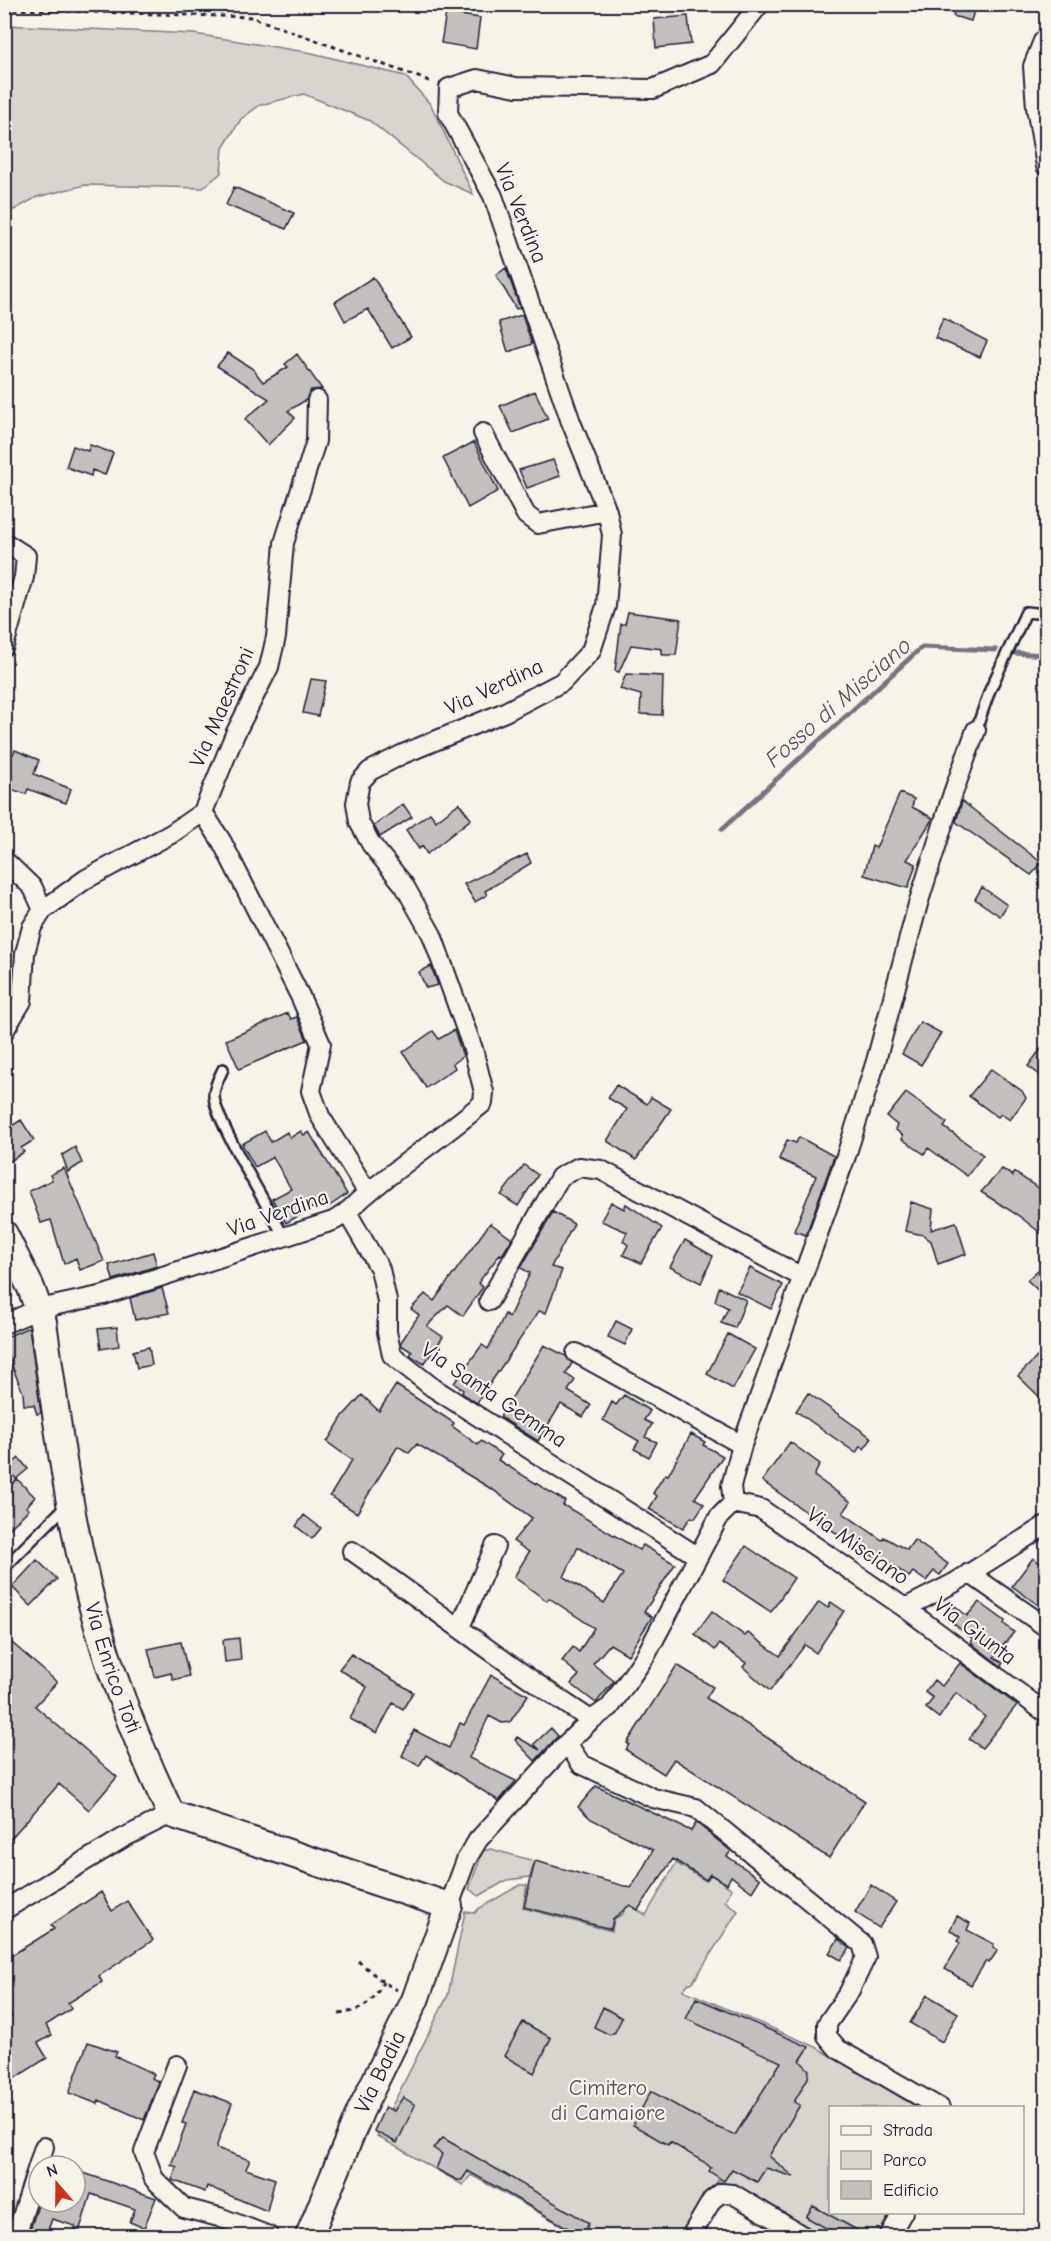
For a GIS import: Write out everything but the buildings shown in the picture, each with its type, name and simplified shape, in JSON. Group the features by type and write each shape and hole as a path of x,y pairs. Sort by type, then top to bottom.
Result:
{"street":[{"path":"449,88 477,79 516,87 653,89 712,64 760,4"},
{"path":"1047,44 1043,41 1033,66 1036,107 1047,166"},
{"name":"Via Verdina","path":"4,1324 39,1309 104,1295 348,1214 368,1192 443,1138 483,1103 484,1092 473,1049 432,934 404,885 371,843 359,822 356,803 360,782 370,771 403,754 505,712 562,682 591,651 606,606 612,535 607,511 571,422 493,196 448,113 449,88"},
{"name":"Via Maestroni","path":"203,812 235,734 269,666 276,637 284,543 316,441 317,400"},
{"path":"483,433 526,515 538,524 607,511"},
{"path":"4,542 26,556 24,577 4,646"},
{"path":"4,1910 123,1838 171,1814 449,1906 466,1860 478,1840 567,1743 591,1720 610,1707 646,1655 719,1517 733,1503 731,1486 742,1445 876,1061 918,904 952,793 976,730"},
{"path":"4,1031 22,1001 25,953 32,927 43,910 86,879 171,834 203,812 228,852 300,996 321,1044 311,1091 320,1116 368,1192"},
{"path":"4,860 33,888 43,910"},
{"path":"489,1301 560,1177 579,1167 601,1170 802,1277"},
{"name":"Via Santa Gemma","path":"348,1214 380,1269 387,1301 387,1332 392,1355 432,1387 697,1556"},
{"name":"Via Enrico Toti","path":"4,1234 39,1309 71,1500 102,1640 141,1752 171,1814"},
{"path":"576,1353 742,1445"},
{"name":"Via Misciano","path":"733,1503 761,1509 905,1608 969,1573 1047,1525"},
{"path":"460,1627 495,1546"},
{"path":"352,1551 460,1627 514,1670 591,1720"},
{"path":"969,1573 1047,1627"},
{"name":"Via Giunta","path":"905,1608 1047,1713"},
{"path":"567,1743 581,1764 653,1798 696,1808 862,1944 866,1957 849,1992 827,2024 828,2036 838,2049 937,2106"},
{"name":"Via Badia","path":"309,2236 360,2112 415,2000 449,1906"},
{"path":"177,2066 144,2152 154,2179 184,2208 219,2217 269,2236"},
{"path":"16,2236 44,2147"},
{"path":"691,2236 712,2200 721,2193 733,2194 802,2236"},
{"path":"889,2236 902,2214"}],"lane":[{"path":"976,730 990,690 1026,612 1047,614"},
{"path":"223,1069 216,1083 213,1098 226,1131 284,1237"},
{"path":"4,1568 71,1500"}],"path":[{"path":"4,9 251,17 449,88"},
{"path":"358,1961 383,1982 415,2000"},
{"path":"339,2014 361,2010 377,1994 383,1982"}],"green space":[{"path":"4,25 194,34 312,53 405,76 431,105 473,194 444,181 370,121 304,94 260,105 241,119 223,148 221,173 203,188 85,185 37,197 5,215"},
{"path":"491,1849 534,1861 530,1877 507,1880 479,1896 469,1889 483,1851"},
{"name":"Cimitero di Camaiore","path":"676,1863 706,1881 711,1875 732,1889 725,1901 738,1911 693,1982 683,1990 816,2047 915,2106 829,2106 829,2214 893,2214 880,2236 825,2236 718,2180 685,2236 581,2236 471,2175 463,2185 377,2136 448,1995 465,1912 475,1913 478,1909 520,1885 527,1885 523,1908 612,1931 614,1919 623,1914 626,1903 646,1915"}],"waterway":[{"name":"Fosso di Misciano","path":"722,829 922,647 996,650"},
{"name":"Fosso di Misciano","path":"1014,653 1046,655"}]}
